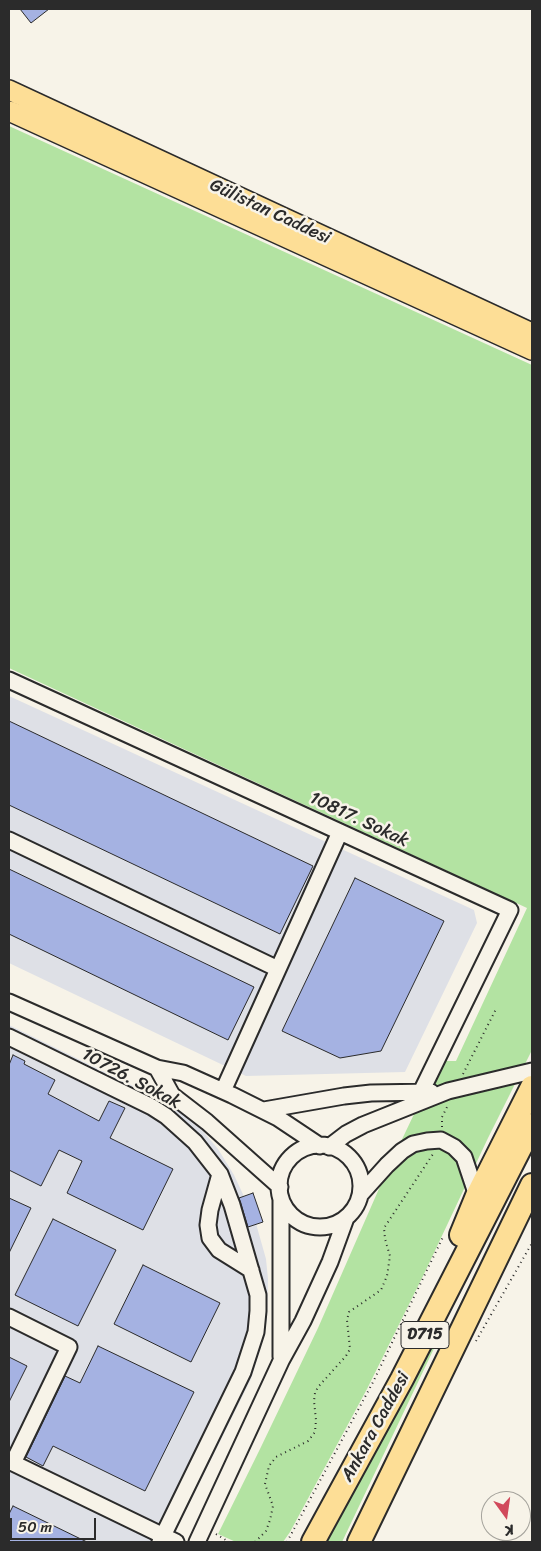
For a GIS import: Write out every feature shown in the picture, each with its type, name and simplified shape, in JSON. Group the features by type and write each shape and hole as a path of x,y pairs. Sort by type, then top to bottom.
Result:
{"highway":[{"path":"402,1379 477,1196 532,1087"},
{"name":"Ankara Caddesi","path":"313,1542 402,1379 532,1125"},
{"name":"Ankara Caddesi","path":"359,1542 532,1185"},
{"path":"407,1446 532,1214"}],"main road":[{"name":"Gülistan Caddesi","path":"9,90 532,333"},
{"name":"Gülistan Caddesi","path":"9,111 532,350"}],"street":[{"name":"10817. Sokak","path":"9,680 510,910 421,1092"},
{"path":"223,1091 340,832"},
{"path":"9,840 278,970"},
{"path":"9,1002 157,1068 183,1072 264,1110 325,1146 346,1154 360,1177 360,1195"},
{"name":"10726. Sokak","path":"9,1037 152,1107 166,1116 195,1142 220,1174 230,1197 258,1295 256,1332 235,1391 167,1540"},
{"path":"157,1068 172,1095 207,1122 280,1191 284,1204 295,1218 312,1226 330,1226 346,1218 352,1212 360,1195 387,1164 413,1144 427,1141 441,1140 454,1147 464,1157 477,1196"},
{"path":"281,1361 280,1191 284,1169 295,1155 302,1150 325,1146 363,1125 452,1090 532,1071"},
{"path":"264,1110 371,1093 452,1090"},
{"path":"220,1174 210,1210 208,1225 210,1238 220,1250 251,1270"},
{"path":"197,1542 281,1361 303,1321 330,1262 346,1218"},
{"path":"9,1317 69,1346 11,1468 167,1540"}],"path":[{"path":"255,1542 266,1531 270,1520 272,1506 265,1484 269,1466 276,1457 308,1441 315,1432 315,1393 350,1349 347,1320 349,1312 381,1290 388,1276 390,1256 384,1228 441,1140 442,1117 452,1090 496,1009"},
{"path":"287,1542 372,1384 446,1232"},
{"path":"475,1345 532,1243"},
{"path":"204,1527 229,1542"}],"shaded area":[{"path":"9,696 474,910 477,923 405,1072 246,1076 9,963"},
{"path":"9,1025 178,1108 201,1129 218,1149 234,1175 255,1220 266,1259 268,1279 267,1319 263,1340 251,1379 170,1542 9,1542"}],"green space":[{"path":"9,126 532,365 532,1050 367,1389 283,1542 236,1542 218,1534 318,1328 385,1175 436,1068 443,1061 456,1061 527,908 9,668"},
{"path":"424,1334 438,1340 342,1542 316,1542"}],"building":[{"path":"20,9 49,9 31,23"},
{"path":"9,721 313,866 280,934 9,805"},
{"path":"9,869 254,987 228,1040 9,934"},
{"path":"355,878 444,921 381,1051 340,1058 282,1031"},
{"path":"13,1055 25,1061 24,1064 55,1080 48,1094 99,1121 109,1101 125,1108 110,1138 173,1169 143,1230 67,1193 82,1161 59,1150 41,1186 9,1170 9,1065"},
{"path":"253,1193 263,1222 248,1227 239,1198"},
{"path":"9,1198 31,1208 9,1253"},
{"path":"53,1219 116,1250 78,1326 15,1295"},
{"path":"143,1265 220,1303 191,1362 114,1324"},
{"path":"98,1346 194,1392 145,1491 53,1446 43,1466 26,1457 65,1376 80,1383"},
{"path":"9,1357 27,1366 9,1402"},
{"path":"13,1506 87,1542 9,1542 9,1514"}]}
